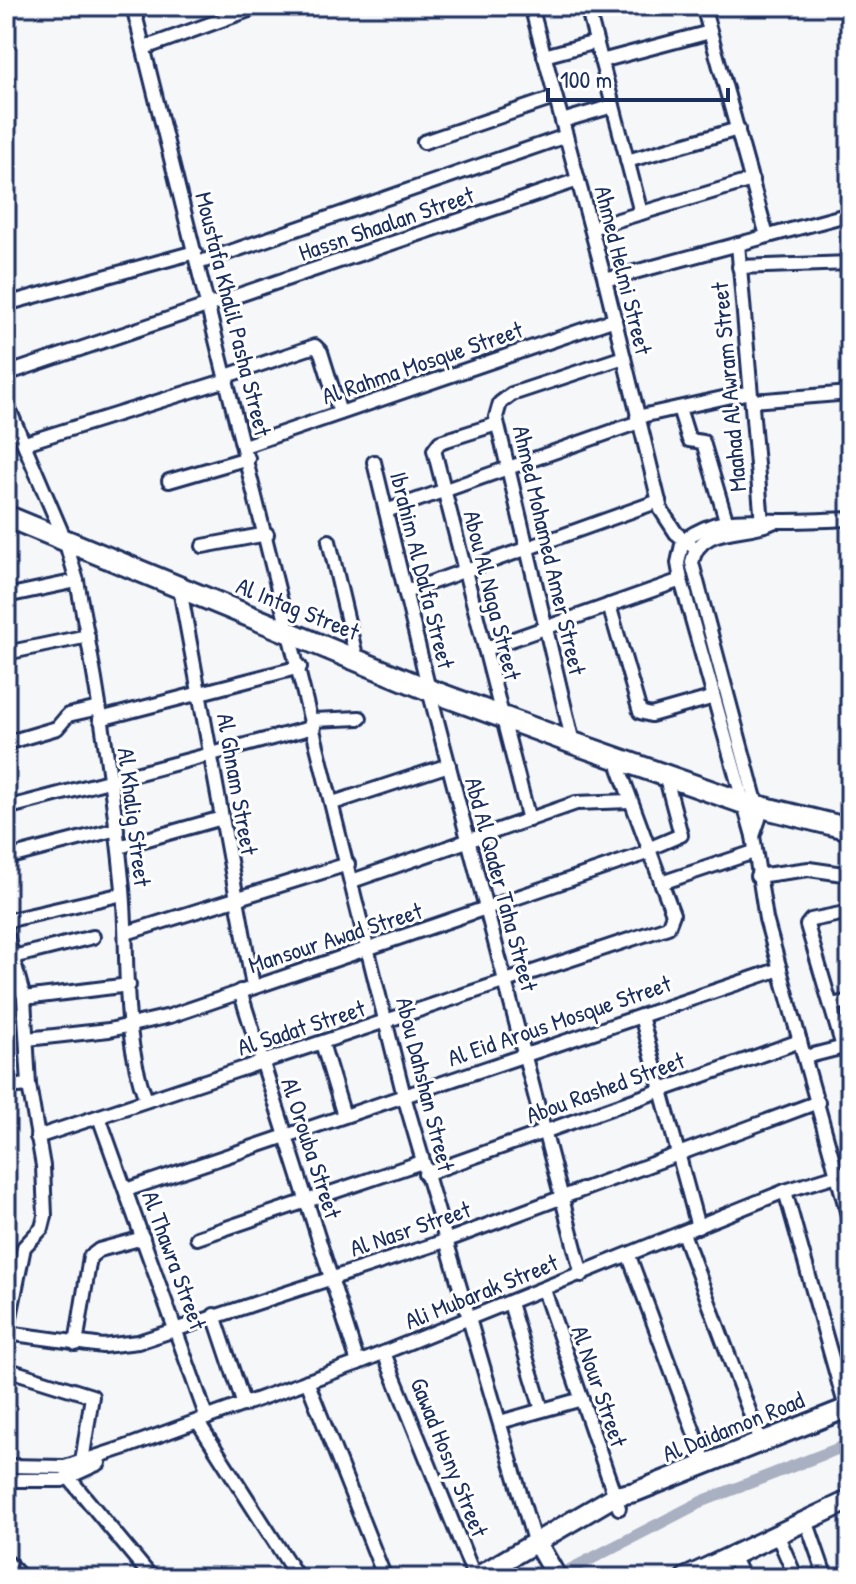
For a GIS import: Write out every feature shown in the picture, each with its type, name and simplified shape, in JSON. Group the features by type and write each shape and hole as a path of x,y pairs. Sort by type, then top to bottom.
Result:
{"main road":[{"name":"Al Intag Street","path":"6,516 429,690 573,743 751,815 850,829"},
{"name":"Al Intag Street","path":"573,743 619,768 668,786 751,815 850,841"},
{"name":"Al Daidamon Road","path":"498,1578 635,1492 848,1407"},
{"path":"685,1578 850,1500"},
{"name":"Al Daidamon Road","path":"475,1578 540,1550"},
{"path":"540,1550 557,1578"},
{"path":"6,1565 18,1578"}],"street":[{"name":"Moustafa Khalil Pasha Street","path":"133,6 291,633"},
{"path":"144,48 260,6"},
{"name":"Ahmed Helmi Street","path":"531,6 605,280 659,501 670,526 696,549"},
{"path":"587,6 641,213"},
{"path":"703,6 767,236"},
{"path":"601,61 710,32"},
{"path":"544,56 596,42"},
{"path":"424,142 554,98"},
{"path":"562,121 613,106"},
{"path":"627,161 738,129"},
{"path":"6,304 197,257 566,136"},
{"name":"Hassn Shaalan Street","path":"6,374 209,308 578,180"},
{"path":"591,228 752,180"},
{"path":"605,280 850,214"},
{"name":"Maahad Al Awram Street","path":"738,244 762,522"},
{"path":"739,267 850,263"},
{"name":"Al Rahma Mosque Street","path":"169,481 340,413 615,319"},
{"path":"25,443 227,378 315,346 321,352 340,413"},
{"name":"Ahmed Mohamed Amer Street","path":"573,743 507,468 497,410 506,397 624,357"},
{"path":"386,511 638,419 679,408 751,396 850,393"},
{"name":"Al Khalig Street","path":"6,402 65,540 77,581 117,829 133,1062 146,1100"},
{"path":"679,408 689,440 703,442 726,520"},
{"name":"Abou Al Naga Street","path":"497,424 435,445 464,571 529,820"},
{"name":"Ibrahim Al Dalfa Street","path":"374,462 429,690"},
{"path":"405,592 659,501"},
{"path":"751,815 711,698 681,580 678,563 683,540 726,520 850,519"},
{"path":"762,522 720,534 696,549 692,563 751,815 757,876 800,1041 843,1173 850,1222"},
{"path":"203,546 267,534"},
{"path":"329,541 357,660"},
{"path":"485,649 681,580"},
{"path":"6,596 77,581"},
{"name":"Al Ghnam Street","path":"180,589 236,898 246,989"},
{"path":"609,605 640,712 651,715 711,698"},
{"name":"Abou Dahshan Street","path":"291,633 404,1096 540,1550"},
{"path":"6,653 88,636"},
{"path":"6,743 57,728 68,715 99,714 300,667"},
{"name":"Abd Al Qader Taha Street","path":"429,690 582,1275"},
{"path":"6,808 211,755 314,724 360,718"},
{"path":"333,803 449,765"},
{"name":"Al Sadat Street","path":"37,1137 506,984 668,927 673,917 619,768"},
{"name":"Mansour Awad Street","path":"27,1039 129,1026 369,950 649,850 680,837 668,786"},
{"path":"352,881 576,803 630,801"},
{"path":"119,847 222,818"},
{"path":"6,858 117,829"},
{"path":"661,883 754,852"},
{"path":"126,933 348,864"},
{"path":"757,876 809,869 850,875"},
{"path":"6,921 123,894"},
{"path":"805,1057 846,1046 808,923 850,912"},
{"path":"6,933 10,958 24,998 29,1085 45,1192 45,1222 24,1247 9,1308 6,1335"},
{"path":"10,958 93,937"},
{"name":"Al Eid Arous Mosque Street","path":"126,1190 780,969"},
{"path":"24,998 129,985"},
{"name":"Al Orouba Street","path":"246,989 262,1062 358,1363"},
{"path":"831,1005 850,1001"},
{"path":"641,1016 698,1227"},
{"name":"Abou Rashed Street","path":"197,1238 306,1201 545,1131 800,1041"},
{"path":"322,1043 344,1116"},
{"path":"6,1087 29,1085"},
{"name":"Al Nasr Street","path":"6,1335 118,1346 445,1241 818,1102"},
{"name":"Al Thawra Street","path":"99,1117 176,1327 202,1420 298,1578"},
{"name":"Ali Mubarak Street","path":"126,1447 358,1363 785,1191 843,1173"},
{"path":"785,1191 848,1407"},
{"path":"683,1233 760,1440"},
{"path":"76,1344 90,1257 99,1250 143,1238"},
{"path":"629,1256 705,1462"},
{"name":"Al Nour Street","path":"544,1290 617,1502"},
{"path":"510,1303 542,1410"},
{"path":"214,1315 244,1405"},
{"name":"Gawad Hosny Street","path":"384,1353 475,1578"},
{"path":"6,1369 92,1396 82,1462"},
{"path":"307,1381 385,1578"},
{"path":"500,1422 582,1399"},
{"path":"6,1466 56,1468 126,1447"},
{"path":"6,1480 69,1478 126,1447"},
{"path":"69,1478 152,1578"},
{"path":"806,1520 826,1578"},
{"path":"777,1534 796,1578"},
{"path":"732,1556 743,1578"}],"waterway":[{"path":"554,1578 703,1501 850,1444"}]}
